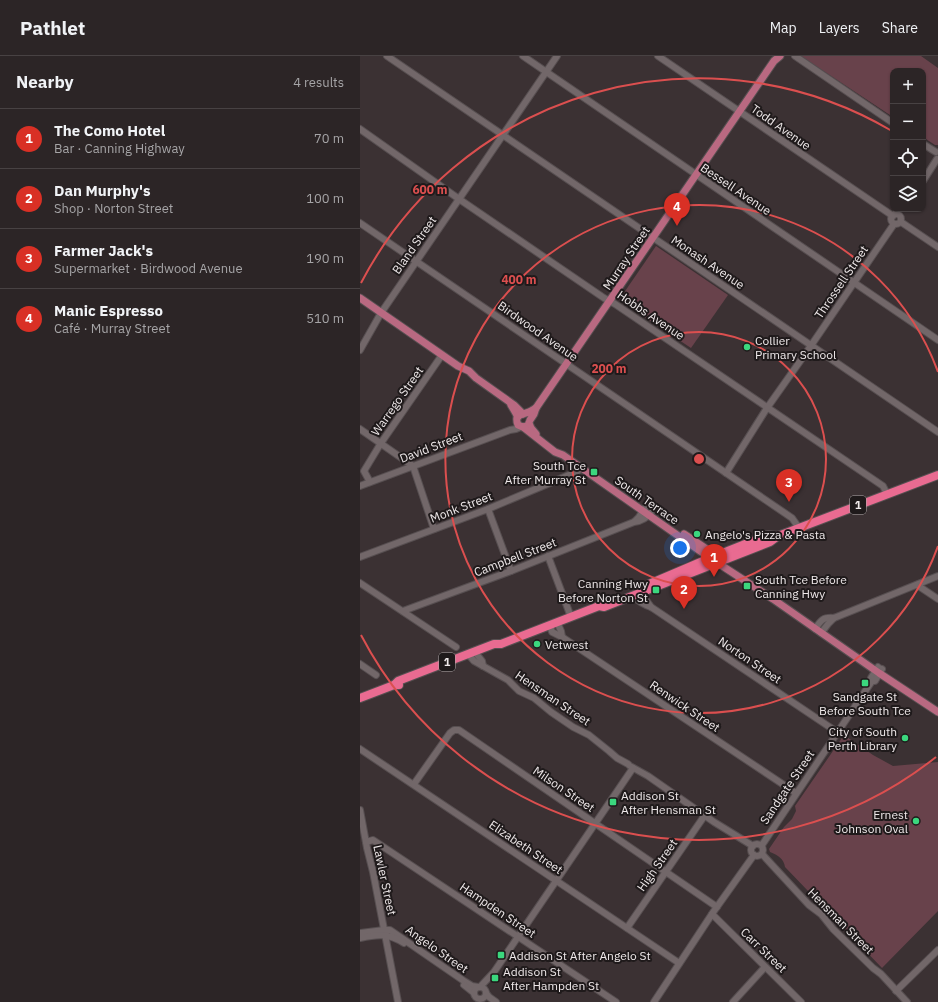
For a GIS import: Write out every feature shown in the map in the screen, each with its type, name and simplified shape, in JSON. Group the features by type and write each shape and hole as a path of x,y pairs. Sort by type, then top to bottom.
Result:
{"highway":[{"name":"1","path":"360,698 394,685 398,681 472,655 494,644 501,644 599,606 604,607 637,594 768,535 778,536 938,475"},
{"name":"1","path":"599,606 601,602 717,559"}],"main road":[{"name":"Murray Street","path":"523,420 534,414 536,408 567,365 776,58"},
{"name":"South Terrace","path":"360,300 442,356 472,373 476,378 514,405 523,420 536,434 558,448 580,466 820,629 938,712"},
{"name":"South Terrace","path":"879,670 938,707"}],"street":[{"name":"Monash Avenue","path":"387,56 938,432"},
{"name":"Bessell Avenue","path":"523,56 938,340"},
{"name":"Bland Street","path":"360,350 381,314 416,261 557,56"},
{"name":"Todd Avenue","path":"658,56 892,216"},
{"path":"794,56 890,121"},
{"name":"Hobbs Avenue","path":"360,129 459,199 883,486 887,494"},
{"path":"926,146 937,151 935,155 937,160 926,176"},
{"path":"903,212 900,219 897,224 894,224 891,220 892,216 895,214 900,219 938,247"},
{"name":"Birdwood Avenue","path":"360,222 792,518 799,528"},
{"name":"Throssell Street","path":"726,473 767,408 894,224"},
{"name":"Warrego Street","path":"370,482 364,471 381,443 442,356"},
{"name":"David Street","path":"360,486 516,429 523,420"},
{"path":"360,429 413,466 434,529"},
{"name":"Monk Street","path":"360,557 488,509 569,475 574,475 580,466"},
{"path":"488,509 511,571"},
{"name":"Campbell Street","path":"403,611 640,521 647,512"},
{"path":"548,556 571,617"},
{"path":"820,629 824,619 826,618 834,618 938,576"},
{"path":"360,583 456,647"},
{"path":"917,585 938,599"},
{"name":"Norton Street","path":"637,594 651,607 837,732"},
{"name":"Renwick Street","path":"553,624 552,632 562,637 796,793"},
{"name":"Hensman Street","path":"472,655 482,661 483,666 508,680 519,691 534,698 577,730 589,735 617,758 648,776 714,822 753,846"},
{"path":"360,664 376,675"},
{"name":"Sandgate Street","path":"762,846 837,732 874,680 879,670"},
{"name":"Milson Street","path":"414,784 450,733 454,730 459,730 717,907"},
{"name":"Elizabeth Street","path":"360,749 679,963"},
{"path":"479,995 595,824 630,766"},
{"name":"Lawler Street","path":"360,810 398,1002"},
{"name":"High Street","path":"626,928 705,815"},
{"name":"Hampden Street","path":"366,842 373,840 616,1002"},
{"path":"760,844 764,851 759,856 754,855 752,852 753,846 760,844"},
{"name":"Hensman Street","path":"762,854 809,905 821,914 833,929 881,974 907,1002"},
{"path":"654,1002 712,914 754,855"},
{"name":"Carr Street","path":"712,914 801,1002"},
{"path":"360,933 385,932"},
{"name":"Angelo Street","path":"360,938 385,932 489,1002"},
{"path":"896,991 938,950"},
{"path":"732,1002 766,967"},
{"name":"Angelo Street","path":"479,995 489,997 496,1002"}],"shaded area":[{"path":"801,56 921,56 938,68 938,145 935,145 926,139 926,68 890,68 890,115"},
{"path":"656,246 728,295 691,348 619,300"},
{"path":"844,735 873,755 893,766 938,762 938,911 882,968 785,867 780,858 776,854 770,852 769,849 784,827 792,819 796,811 795,806"}],"place":[{"name":"Manic Espresso","path":"677,226"},
{"name":"Collier Primary School","path":"747,347"},
{"name":"South Tce After Murray St","path":"594,472"},
{"name":"Farmer Jack's","path":"789,502"},
{"name":"Angelo's Pizza & Pasta","path":"697,534"},
{"name":"The Como Hotel","path":"714,577"},
{"name":"South Tce Before Canning Hwy","path":"747,586"},
{"name":"Canning Hwy Before Norton St","path":"656,590"},
{"name":"Dan Murphy's","path":"684,609"},
{"name":"Vetwest","path":"537,644"},
{"name":"Sandgate St Before South Tce","path":"865,683"},
{"name":"City of South Perth Library","path":"905,738"},
{"name":"Addison St After Hensman St","path":"613,802"},
{"name":"Ernest Johnson Oval","path":"916,821"},
{"name":"Addison St After Angelo St","path":"501,955"},
{"name":"Addison St After Hampden St","path":"495,978"}]}
